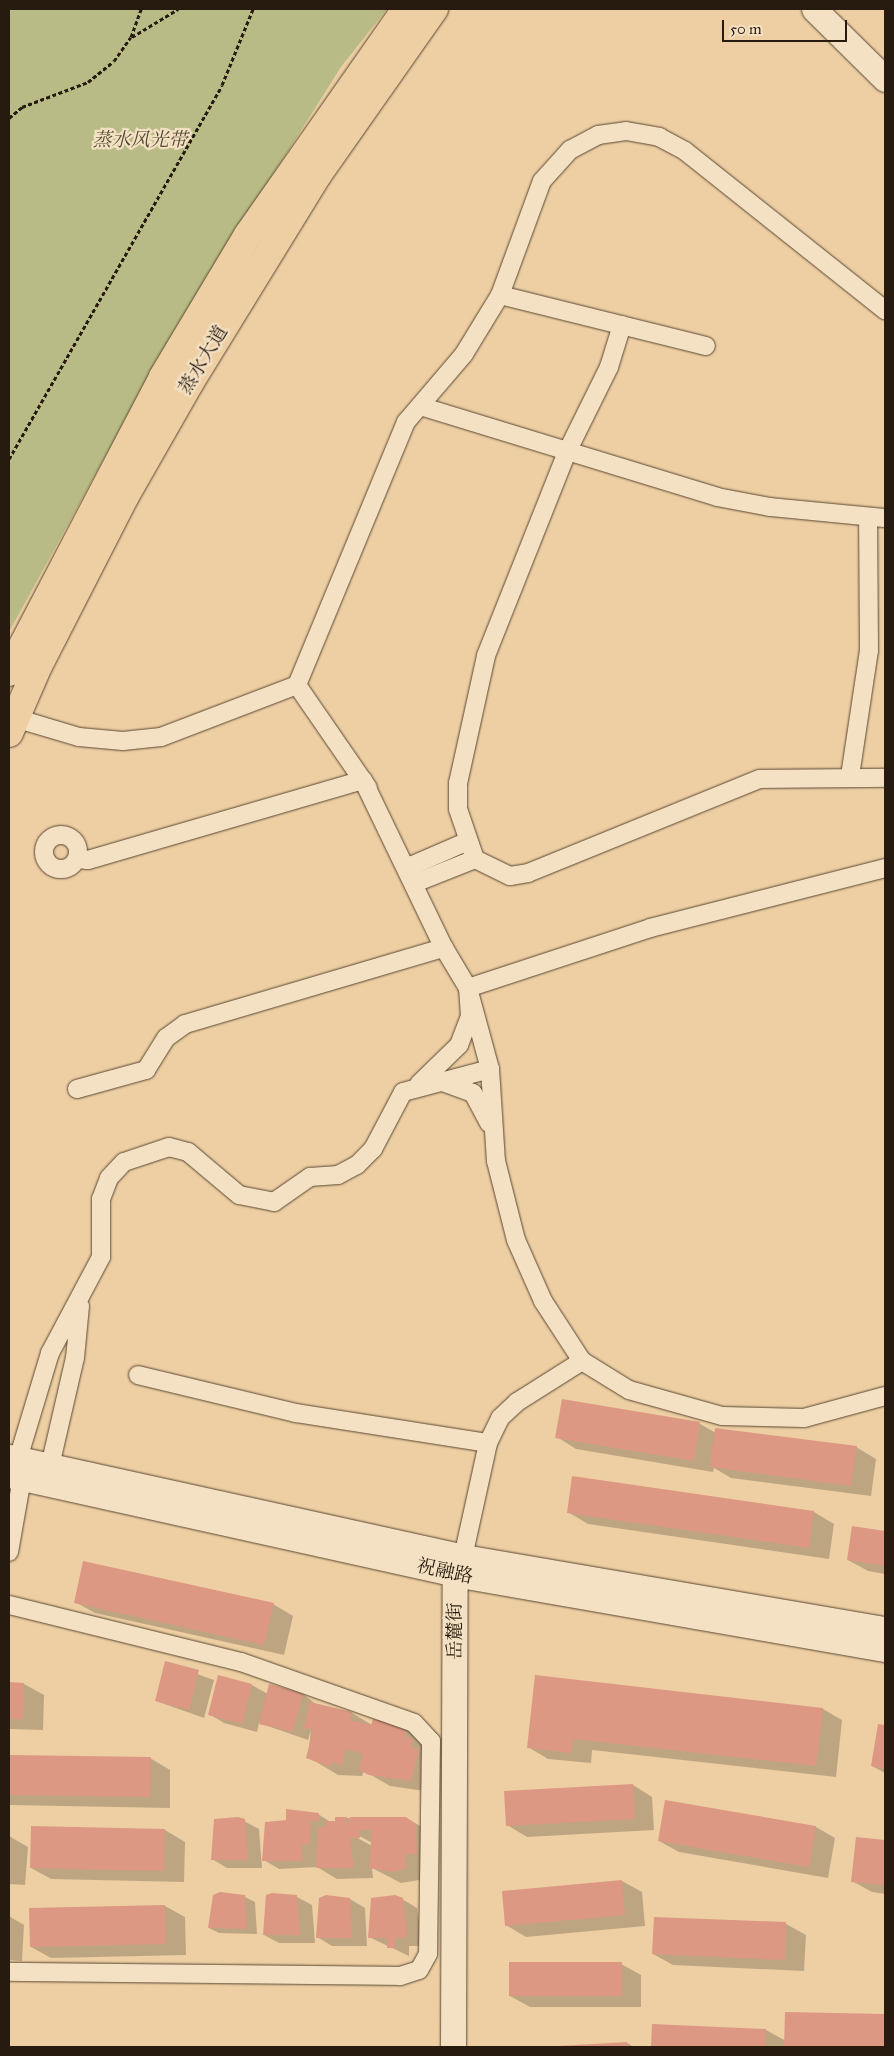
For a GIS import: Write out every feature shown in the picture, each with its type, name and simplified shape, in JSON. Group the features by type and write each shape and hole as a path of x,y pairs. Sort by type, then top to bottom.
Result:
{"main road":[{"name":"蒸水大道","path":"9,672 163,377 248,235 406,9"},
{"name":"蒸水大道","path":"12,726 120,504 190,382 313,182 434,9"},
{"path":"814,9 885,78"},
{"path":"828,9 885,64"},
{"name":"祝融路","path":"14,1467 50,1466 461,1569 885,1628"},
{"name":"祝融路","path":"14,1467 461,1569 885,1649"},
{"name":"岳麓街","path":"453,2047 461,1569"},
{"name":"岳麓街","path":"461,1569 463,2047"}],"street":[{"path":"12,726 79,737 123,741 161,737 297,685 406,422 464,354 500,295 542,181 570,150 598,135 626,131 659,137 685,151 885,310"},
{"path":"500,295 706,346"},
{"path":"622,325 609,368 567,452 486,656 458,783 458,809 466,842 475,859 510,876 528,873 760,778 850,776 885,778"},
{"path":"420,406 567,452 718,496 877,518 869,651 850,776"},
{"path":"297,685 363,780 415,874 444,948 468,988 490,1069 493,1135 516,1240 543,1301 582,1361 629,1390 722,1416 804,1418 885,1396"},
{"path":"77,859 88,860 363,780"},
{"path":"415,874 466,842"},
{"path":"415,874 475,859"},
{"path":"468,988 650,928 885,868"},
{"path":"78,1089 146,1070 166,1038 185,1024 444,948"},
{"path":"418,1084 459,1045 470,1016 468,988"},
{"path":"9,1552 14,1467 50,1353 80,1301 101,1257 101,1199 109,1178 124,1162 169,1147 188,1152 239,1195 274,1202 310,1177 338,1175 357,1165 373,1149 404,1092 455,1066 481,1031"},
{"path":"418,1084 490,1069"},
{"path":"437,1080 473,1093 493,1135"},
{"path":"50,1466 76,1358 80,1301"},
{"path":"461,1569 488,1443 500,1418 517,1402 582,1361"},
{"path":"138,1375 296,1413 488,1443"},
{"path":"9,1605 241,1662 414,1723 431,1740 428,1954 419,1970 400,1976 9,1972"}],"path":[{"path":"9,118 22,107 88,82 114,61 131,37 142,9"},
{"path":"131,37 178,9"},
{"path":"9,459 222,85 253,9"}],"green space":[{"name":"蒸水风光带","path":"9,9 387,9 341,67 168,342 9,632"}],"building":[{"path":"562,1399 700,1422 694,1461 555,1438"},
{"path":"715,1428 857,1446 851,1486 710,1467"},
{"path":"572,1476 814,1511 809,1548 567,1513"},
{"path":"852,1526 885,1531 885,1566 847,1560"},
{"path":"83,1561 274,1603 264,1645 74,1603"},
{"path":"165,1661 199,1670 189,1710 155,1701"},
{"path":"218,1675 252,1684 242,1724 208,1715"},
{"path":"535,1675 823,1708 816,1766 573,1739 571,1753 527,1748"},
{"path":"9,1682 24,1683 23,1719 9,1719"},
{"path":"269,1684 303,1693 293,1732 259,1724"},
{"path":"310,1702 352,1712 350,1720 371,1725 373,1719 407,1727 405,1737 413,1739 411,1748 419,1749 411,1781 369,1775 359,1770 363,1754 346,1749 342,1765 332,1762 330,1767 306,1758 313,1730 304,1728"},
{"path":"878,1724 885,1725 885,1769 871,1766"},
{"path":"9,1755 151,1757 150,1797 9,1795"},
{"path":"633,1784 635,1819 506,1826 504,1791"},
{"path":"665,1800 816,1826 809,1867 658,1841"},
{"path":"286,1809 319,1813 319,1821 310,1821 310,1844 302,1844 302,1861 262,1861 265,1822 286,1820"},
{"path":"238,1817 245,1819 248,1860 211,1860 214,1819"},
{"path":"335,1817 347,1817 347,1828 350,1817 406,1817 416,1824 417,1854 405,1854 406,1868 394,1872 369,1868 372,1830 360,1830 360,1838 350,1838 354,1868 316,1868 318,1827 326,1827 326,1821 335,1821"},
{"path":"31,1826 165,1829 164,1871 30,1868"},
{"path":"856,1837 885,1840 885,1885 851,1882"},
{"path":"622,1880 625,1915 505,1926 502,1891"},
{"path":"220,1892 245,1895 247,1929 208,1928 213,1895"},
{"path":"272,1893 297,1895 300,1935 263,1935 266,1895"},
{"path":"326,1895 350,1898 352,1938 316,1938 319,1898"},
{"path":"395,1895 403,1898 407,1932 405,1938 395,1938 395,1948 387,1948 387,1938 368,1938 371,1898"},
{"path":"165,1905 166,1944 30,1947 29,1908"},
{"path":"654,1917 786,1922 785,1960 652,1954"},
{"path":"509,1962 622,1962 622,1996 509,1996"},
{"path":"785,2012 885,2014 885,2047 784,2047"},
{"path":"652,2024 766,2029 765,2047 651,2047"},
{"path":"627,2042 628,2047 558,2047 558,2046"}]}
